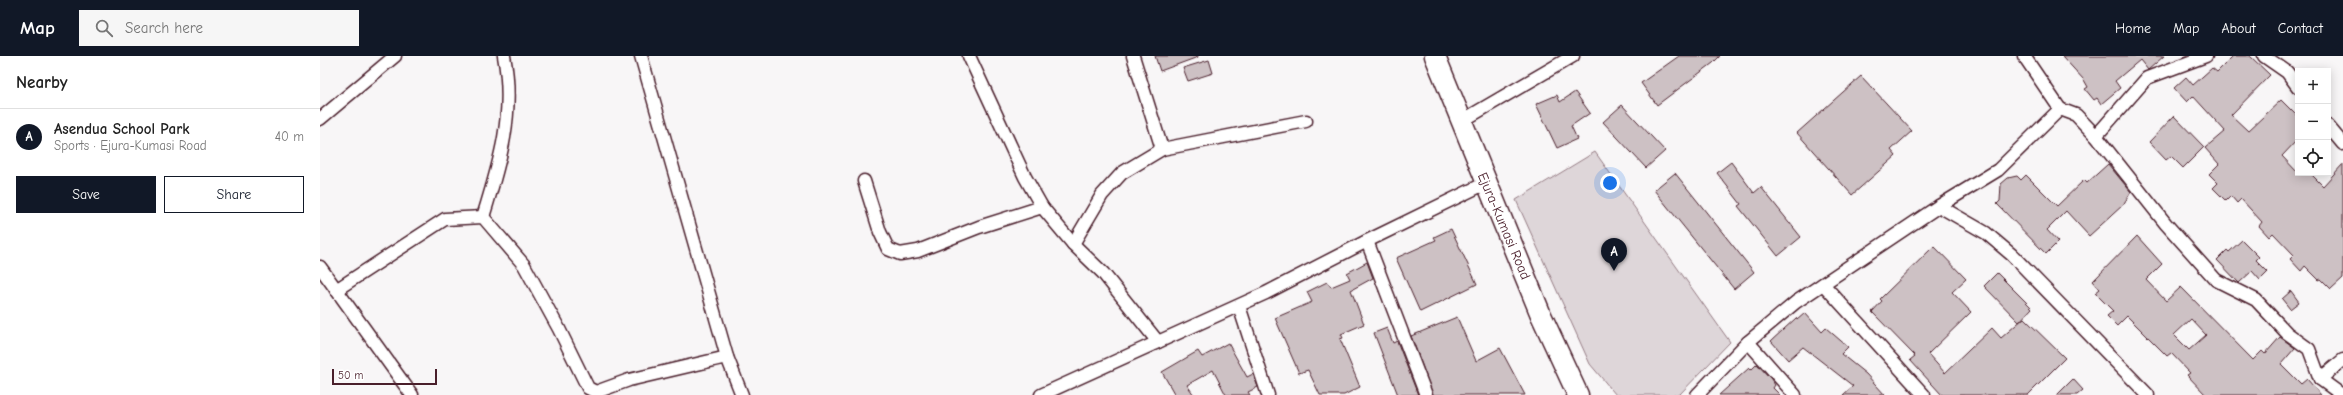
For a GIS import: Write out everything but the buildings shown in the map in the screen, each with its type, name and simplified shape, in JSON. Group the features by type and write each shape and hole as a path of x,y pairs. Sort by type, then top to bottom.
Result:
{"main road":[{"name":"Ejura-Kumasi Road","path":"1435,56 1460,122 1541,315 1578,395"}],"street":[{"path":"320,118 395,56"},
{"path":"483,217 498,167 508,121 504,56"},
{"path":"640,56 727,357 742,395"},
{"path":"969,56 1025,177 1042,207 1073,244 1118,291 1158,342"},
{"path":"1133,56 1162,149"},
{"path":"1460,122 1573,56"},
{"path":"2024,56 2060,109 2076,115 2096,136 2166,224 2216,280 2256,300 2287,333 2309,349 2320,379 2342,395"},
{"path":"2096,136 2147,78 2206,56"},
{"path":"2264,56 2287,72 2295,83"},
{"path":"1697,395 1748,342 1796,302 1939,206 1998,170 2060,109"},
{"path":"1073,244 1102,195 1122,173 1162,149 1306,121"},
{"path":"2331,130 2343,144"},
{"path":"864,181 880,232 888,249 900,254 918,251 979,227 1042,207"},
{"path":"1041,395 1239,306 1486,183"},
{"path":"1939,206 1986,233 2012,255 2148,395"},
{"path":"336,290 445,218 483,217"},
{"path":"483,217 524,265 588,388 596,392 629,380 727,357"},
{"path":"1367,241 1426,395"},
{"path":"320,267 407,393"},
{"path":"1822,284 1924,395"},
{"path":"1239,306 1268,395"},
{"path":"1748,342 1795,395"},
{"path":"2320,379 2343,360"}],"shaded area":[{"path":"1595,152 1730,342 1679,395 1616,395 1590,364 1516,200"}],"place":[{"name":"Asendua School Park","path":"1614,271"}]}
